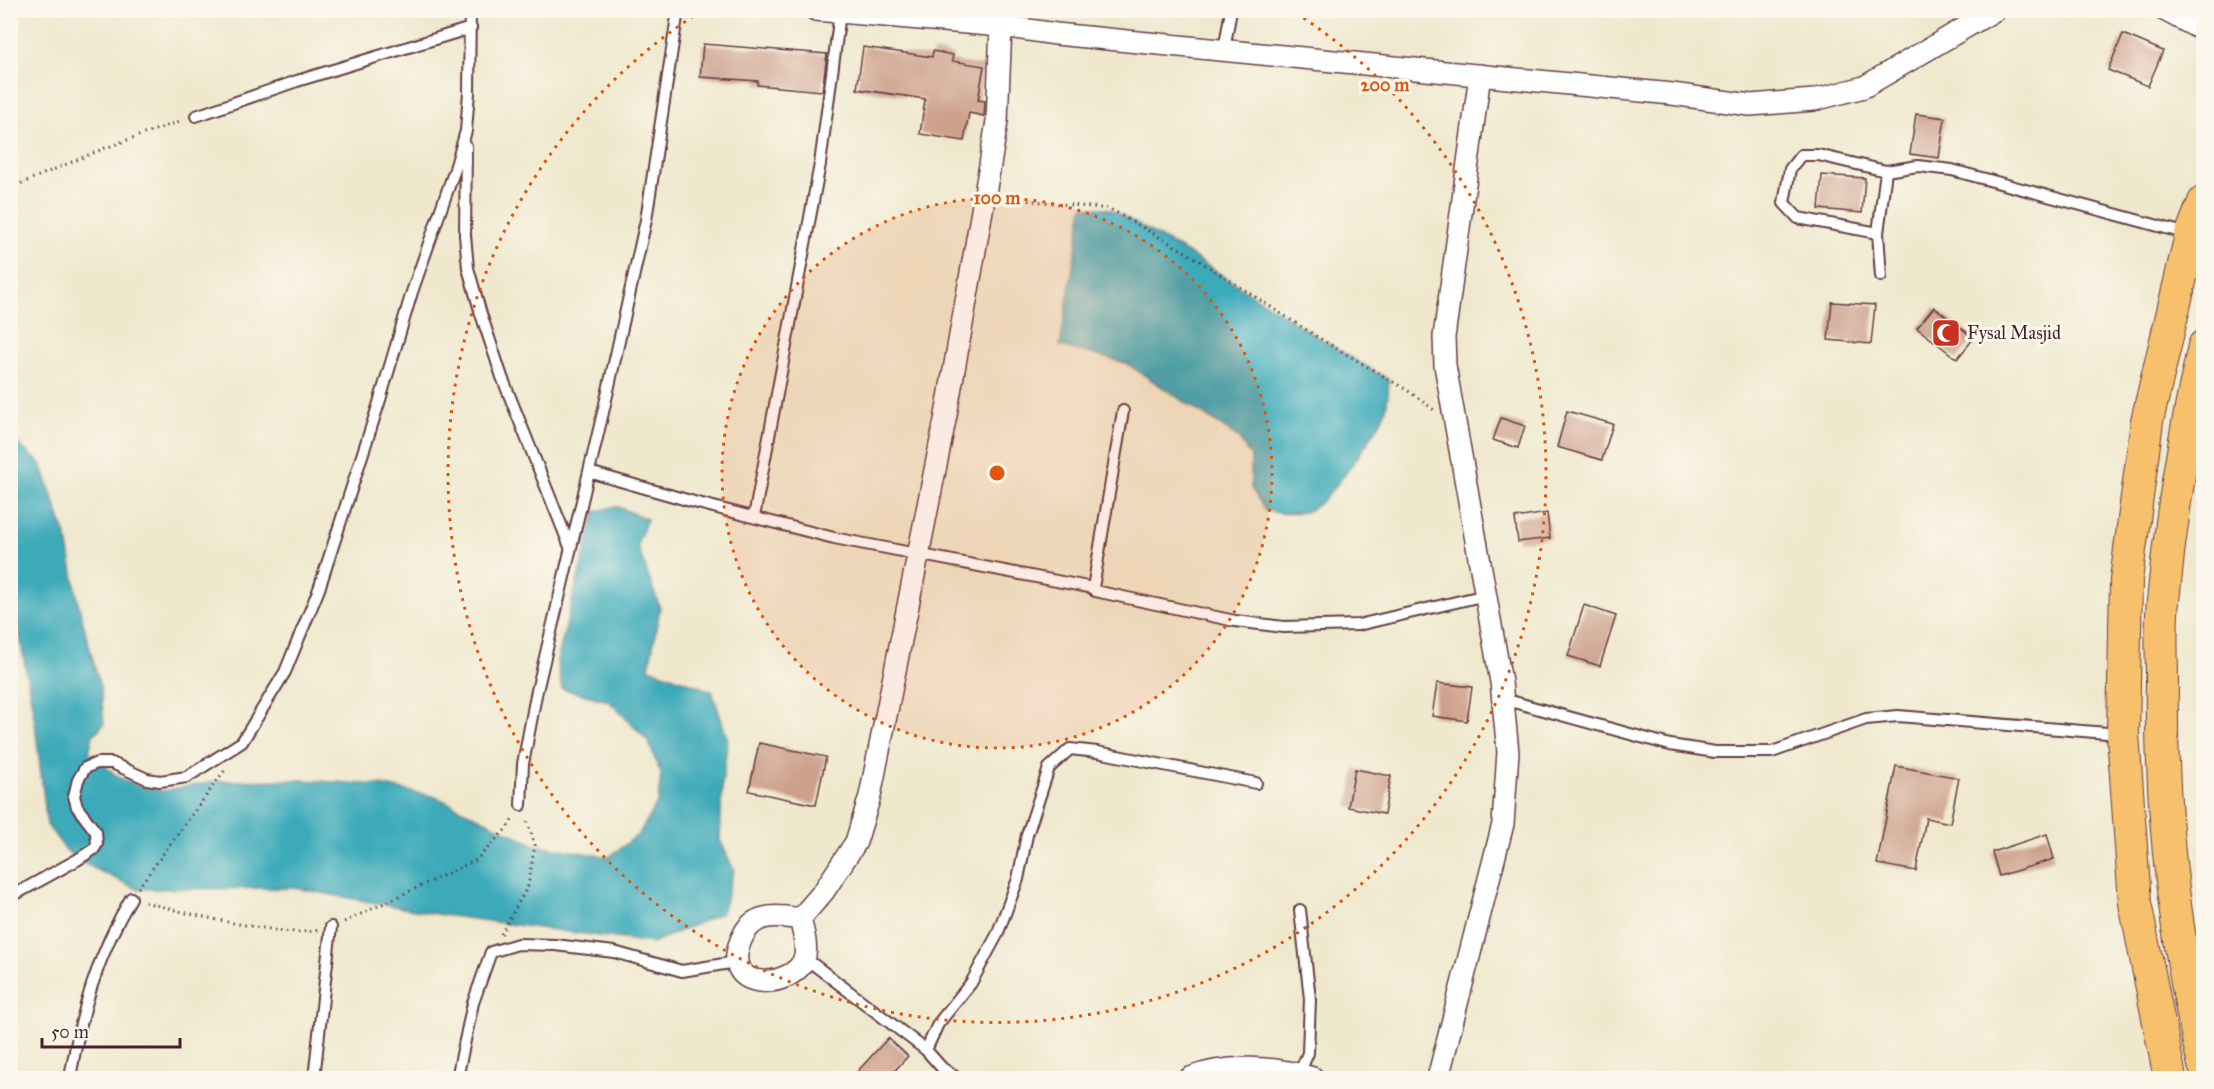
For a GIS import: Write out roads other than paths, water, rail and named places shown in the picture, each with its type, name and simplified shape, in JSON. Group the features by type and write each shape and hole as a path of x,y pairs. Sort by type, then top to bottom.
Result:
{"main road":[{"path":"2170,1078 2135,903 2123,734 2126,580 2147,421 2191,235 2204,202"},
{"path":"2204,346 2184,435 2162,603 2161,734 2173,891 2193,1018 2204,1065"}],"street":[{"path":"816,10 1001,22 1056,34 1672,94 1750,105 1814,100 1864,87 1995,10"},
{"path":"2164,10 2204,31"},
{"path":"800,920 824,891 856,842 870,796 920,554 997,121 1001,22"},
{"path":"1438,1078 1503,824 1508,752 1503,699 1445,365 1444,337 1480,75"},
{"path":"762,917 800,920 806,944 804,958 790,975 773,981 759,981 743,974 736,962 738,945 748,927 762,917"},
{"path":"1190,1078 1202,1074 1250,1068 1303,1077"}],"lane":[{"path":"470,10 465,235 468,268 502,377 570,548"},
{"path":"521,805 523,764 536,695 646,220 678,10"},
{"path":"1224,50 1231,10"},
{"path":"754,517 820,164 840,13"},
{"path":"196,116 297,81 471,28"},
{"path":"10,897 77,860 94,849 97,844 96,832 77,807 74,796 78,780 85,768 97,763 112,763 160,781 187,777 242,742 285,672 319,589 412,292 466,131"},
{"path":"1878,233 1798,218 1784,203 1790,169 1801,155 1818,155 1887,171 1918,166 1952,170 2191,235"},
{"path":"1881,276 1878,233 1887,171"},
{"path":"1093,588 1123,411"},
{"path":"588,471 834,538 1093,588 1095,591 1235,621 1284,627 1358,625 1486,595"},
{"path":"1503,699 1670,745 1715,752 1772,752 1866,719 1898,716 2123,734"},
{"path":"926,1050 938,1024 971,983 997,935 1018,879 1027,835 1049,768 1070,749 1097,752 1256,783"},
{"path":"70,1078 78,1030 95,970 112,929 131,898"},
{"path":"1300,910 1310,999 1308,1053 1303,1077"},
{"path":"314,1078 331,927"},
{"path":"457,1078 473,1003 491,952 518,944 555,945 614,952 682,971 736,962"},
{"path":"804,958 926,1050 942,1068 957,1078"}],"water":[{"path":"1083,206 1110,209 1189,254 1389,380 1386,408 1380,421 1363,450 1318,505 1310,510 1293,514 1265,510 1251,488 1251,457 1238,437 1126,363 1060,346"},
{"path":"10,437 41,464 67,539 79,607 101,690 104,724 93,735 89,752 118,777 137,786 163,791 218,781 303,780 380,785 436,797 535,845 609,857 639,834 658,802 661,774 648,741 609,701 562,689 557,661 595,512 616,506 647,519 637,545 660,608 649,668 712,691 728,740 722,784 720,840 734,870 722,913 652,943 436,914 295,888 137,889 77,860 66,850 47,825 35,723 11,585"}],"place":[{"name":"Fysal Masjid","path":"1946,333"}]}
